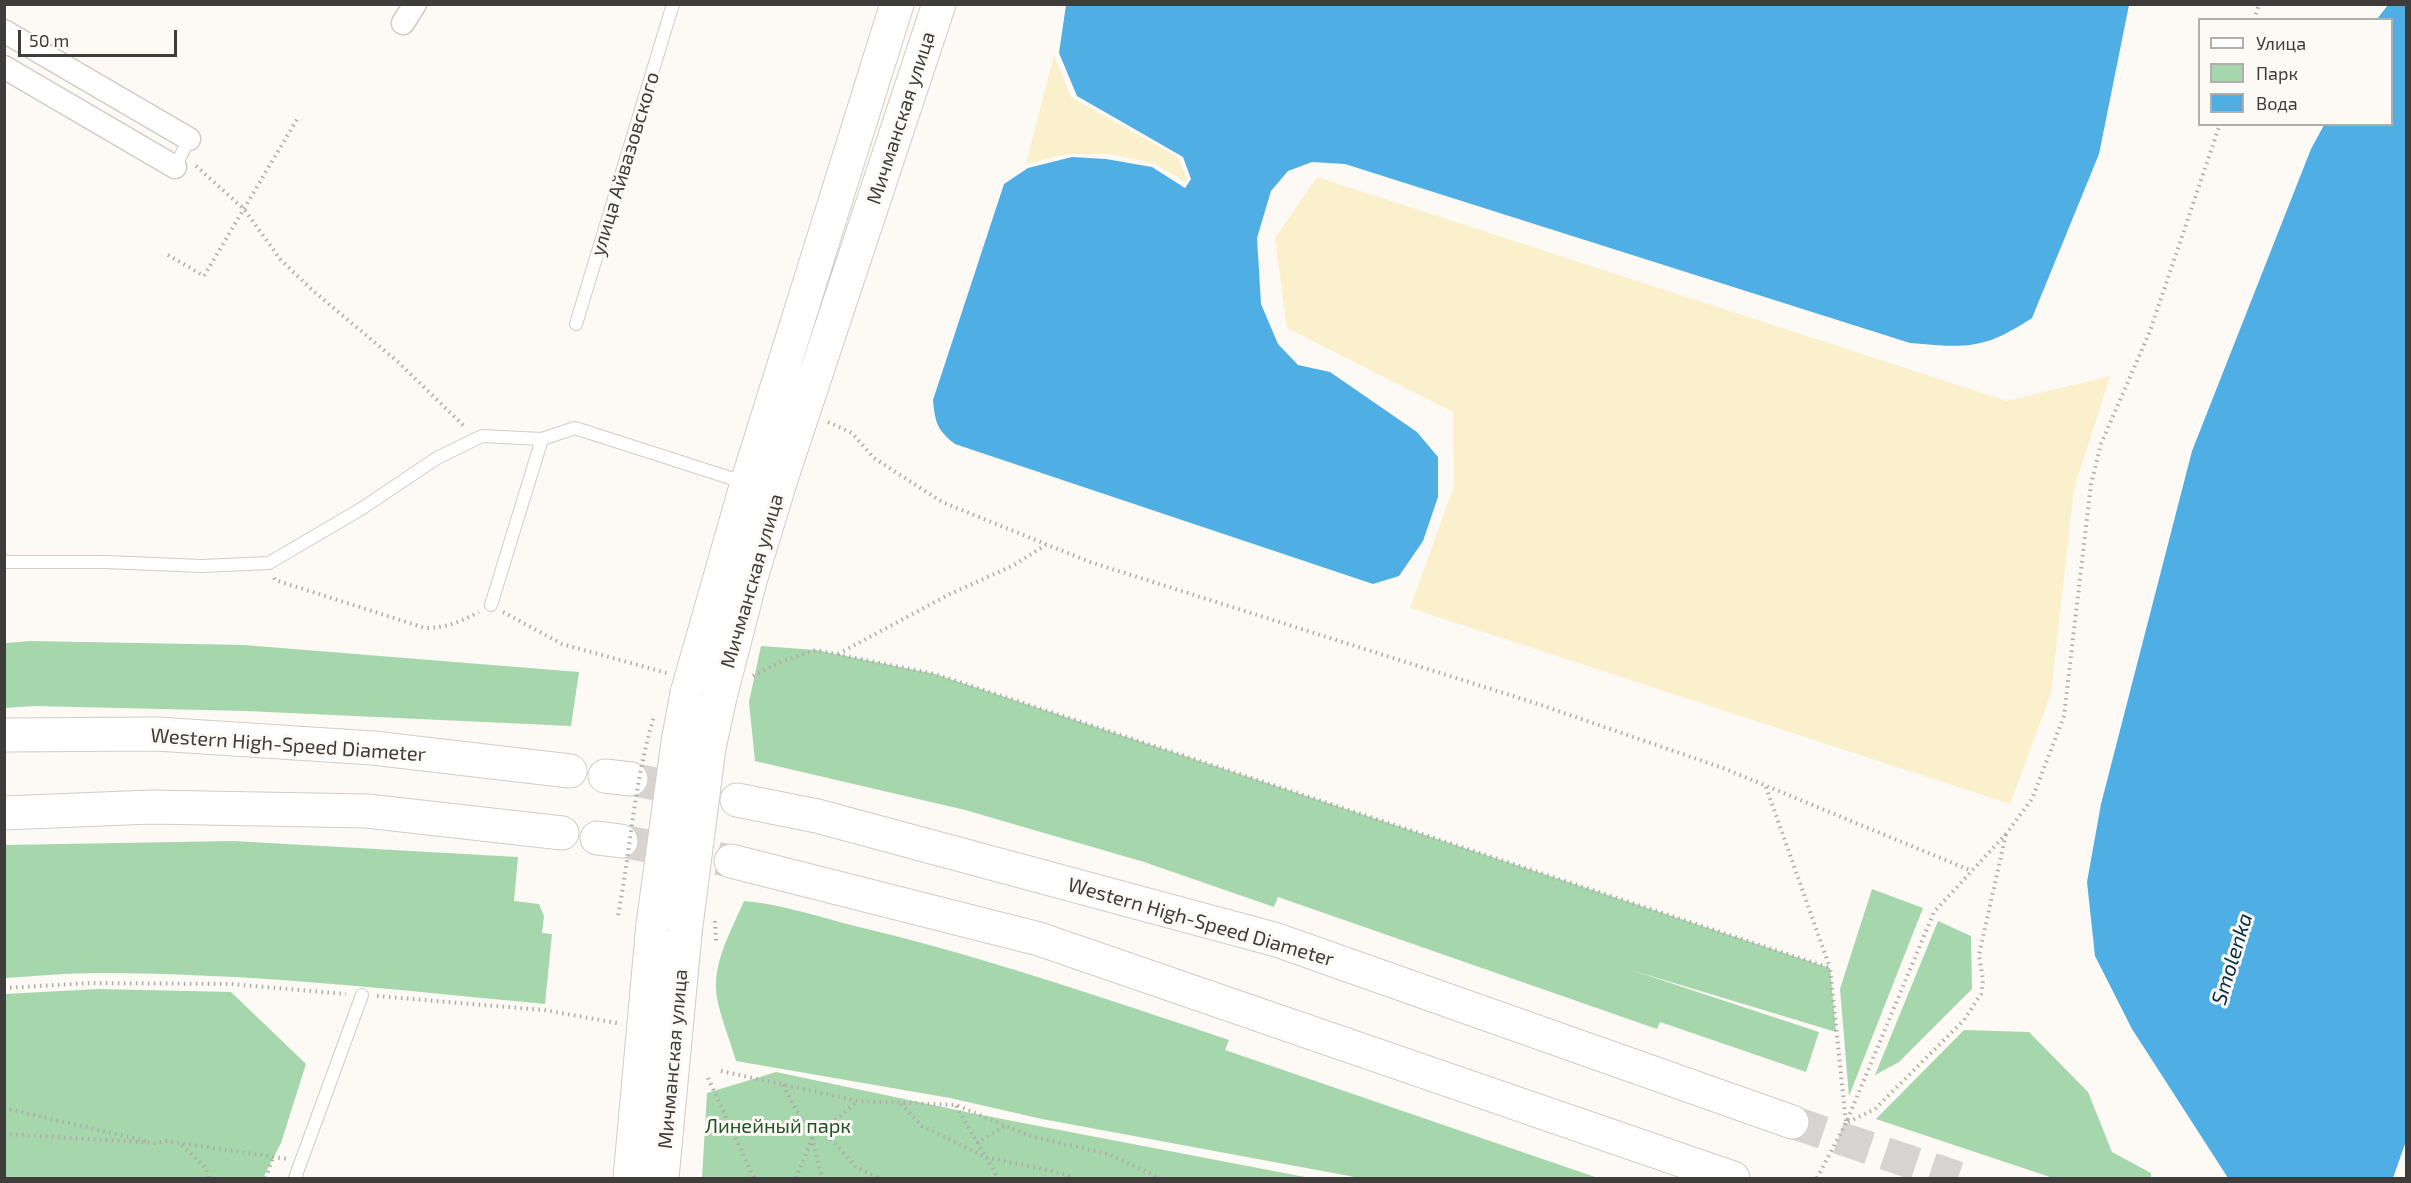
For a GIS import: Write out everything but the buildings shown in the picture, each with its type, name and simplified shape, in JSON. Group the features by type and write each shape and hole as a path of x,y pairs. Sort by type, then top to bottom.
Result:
{"main road":[{"name":"Мичманская улица","path":"630,1179 653,924 678,742 677,683 747,483 897,4"},
{"name":"Мичманская улица","path":"662,1179 685,933 710,748 732,689 750,581 781,479 939,4"},
{"name":"Western High-Speed Diameter","path":"4,735 157,734 373,748 570,771"},
{"name":"Western High-Speed Diameter","path":"737,800 817,816 1277,940 1792,1122"},
{"path":"4,813 150,807 366,811 562,833"},
{"path":"731,861 1039,939 1733,1179"}],"street":[{"path":"4,31 182,153"},
{"path":"4,67 182,153"}],"lane":[{"name":"улица Айвазовского","path":"576,324 673,4"},
{"path":"4,562 106,562 202,566 268,563 361,509 437,458 482,436 542,439 575,428 747,483"},
{"path":"491,605 542,439"},
{"path":"295,1179 362,995"}],"path":[{"path":"168,255 204,276 299,116"},
{"path":"1817,1179 1846,1123 1934,912 2006,834 2032,799 2064,716 2091,484 2102,444 2150,331 2219,126"},
{"path":"182,153 244,208 280,259 312,290 397,361 463,425 482,436"},
{"path":"820,419 852,433 874,458 942,502 1090,562 1534,703 1723,768 1972,871"},
{"path":"837,655 950,594 1012,566 1047,545"},
{"path":"268,563 275,580 426,628 456,624 491,605 562,644 677,683"},
{"path":"732,689 778,663 816,650 935,674 1830,968"},
{"path":"618,915 646,742 655,711"},
{"path":"1766,786 1830,968 1846,1123"},
{"path":"1846,1123 1875,1109 1965,1020 1981,994 1983,980 1979,955 2006,834"},
{"path":"4,988 91,983 231,984 544,1010 618,1023"},
{"path":"722,1071 858,1101 956,1105 1030,1136 1108,1154 1160,1179"},
{"path":"708,1078 754,1179"},
{"path":"782,1085 812,1139 822,1179"},
{"path":"796,1179 812,1139 858,1101"},
{"path":"901,1103 922,1126 986,1157 1065,1174 1073,1179"},
{"path":"956,1105 998,1179"},
{"path":"4,1108 87,1125 155,1143"},
{"path":"977,1143 1006,1126"},
{"path":"823,1130 856,1167 879,1179"},
{"path":"4,1134 167,1142 301,1161"},
{"path":"181,1144 207,1168 208,1179"},
{"path":"266,1179 273,1157"}],"green space":[{"path":"31,641 244,645 579,672 571,726 246,711 34,706 5,708 5,643"},
{"path":"761,646 816,650 935,674 1830,968 1836,1032 1631,970 1819,1032 1806,1072 1660,1022 1657,1029 1278,897 1274,907 1144,862 965,810 755,761 749,702"},
{"path":"233,841 518,857 514,901 539,904 544,916 542,933 552,934 545,1004 323,983 212,976 100,973 5,978 5,845"},
{"path":"1872,889 1923,908 1849,1096 1840,989"},
{"path":"744,901 787,908 906,939 1092,994 1229,1040 1225,1050 1598,1178 1360,1178 1042,1119 950,1098 736,1061 721,1014 716,986 723,948"},
{"path":"1938,921 1971,936 1972,989 1899,1062 1875,1075"},
{"path":"98,989 231,992 306,1064 281,1143 263,1178 5,1178 5,994"},
{"path":"1964,1030 2029,1032 2088,1092 2112,1152 2151,1173 2151,1178 2053,1178 1876,1119"},
{"name":"Линейный парк","path":"776,1072 971,1113 1310,1178 702,1178 707,1093"}],"sand":[{"path":"1054,55 1071,97 1178,157 1187,179 1184,182 1154,163 1107,154 1068,154 1026,164"},
{"path":"1317,177 2007,401 2110,376 2074,489 2051,693 2010,804 1410,608 1454,486 1453,412 1287,328 1275,238"}],"water":[{"path":"1066,4 2129,5 2099,154 2032,318 2000,336 1974,344 1946,346 1910,343 1345,164 1312,162 1288,171 1271,191 1257,238 1261,304 1278,344 1298,365 1330,372 1417,432 1438,457 1438,497 1423,541 1399,576 1373,584 955,444 938,425 933,400 1004,184 1028,168 1072,157 1106,159 1152,167 1185,188 1191,179 1183,157 1077,96 1059,53"},
{"name":"Smolenka","path":"2388,5 2406,5 2406,1141 2393,1178 2228,1178 2132,1029 2095,956 2087,882 2101,804 2192,451 2311,149 2323,126 2393,126 2393,18 2378,18"}],"tunnel":[{"path":"631,779 700,793"},
{"path":"621,841 731,861"},
{"path":"1792,1122 1958,1178"}]}
